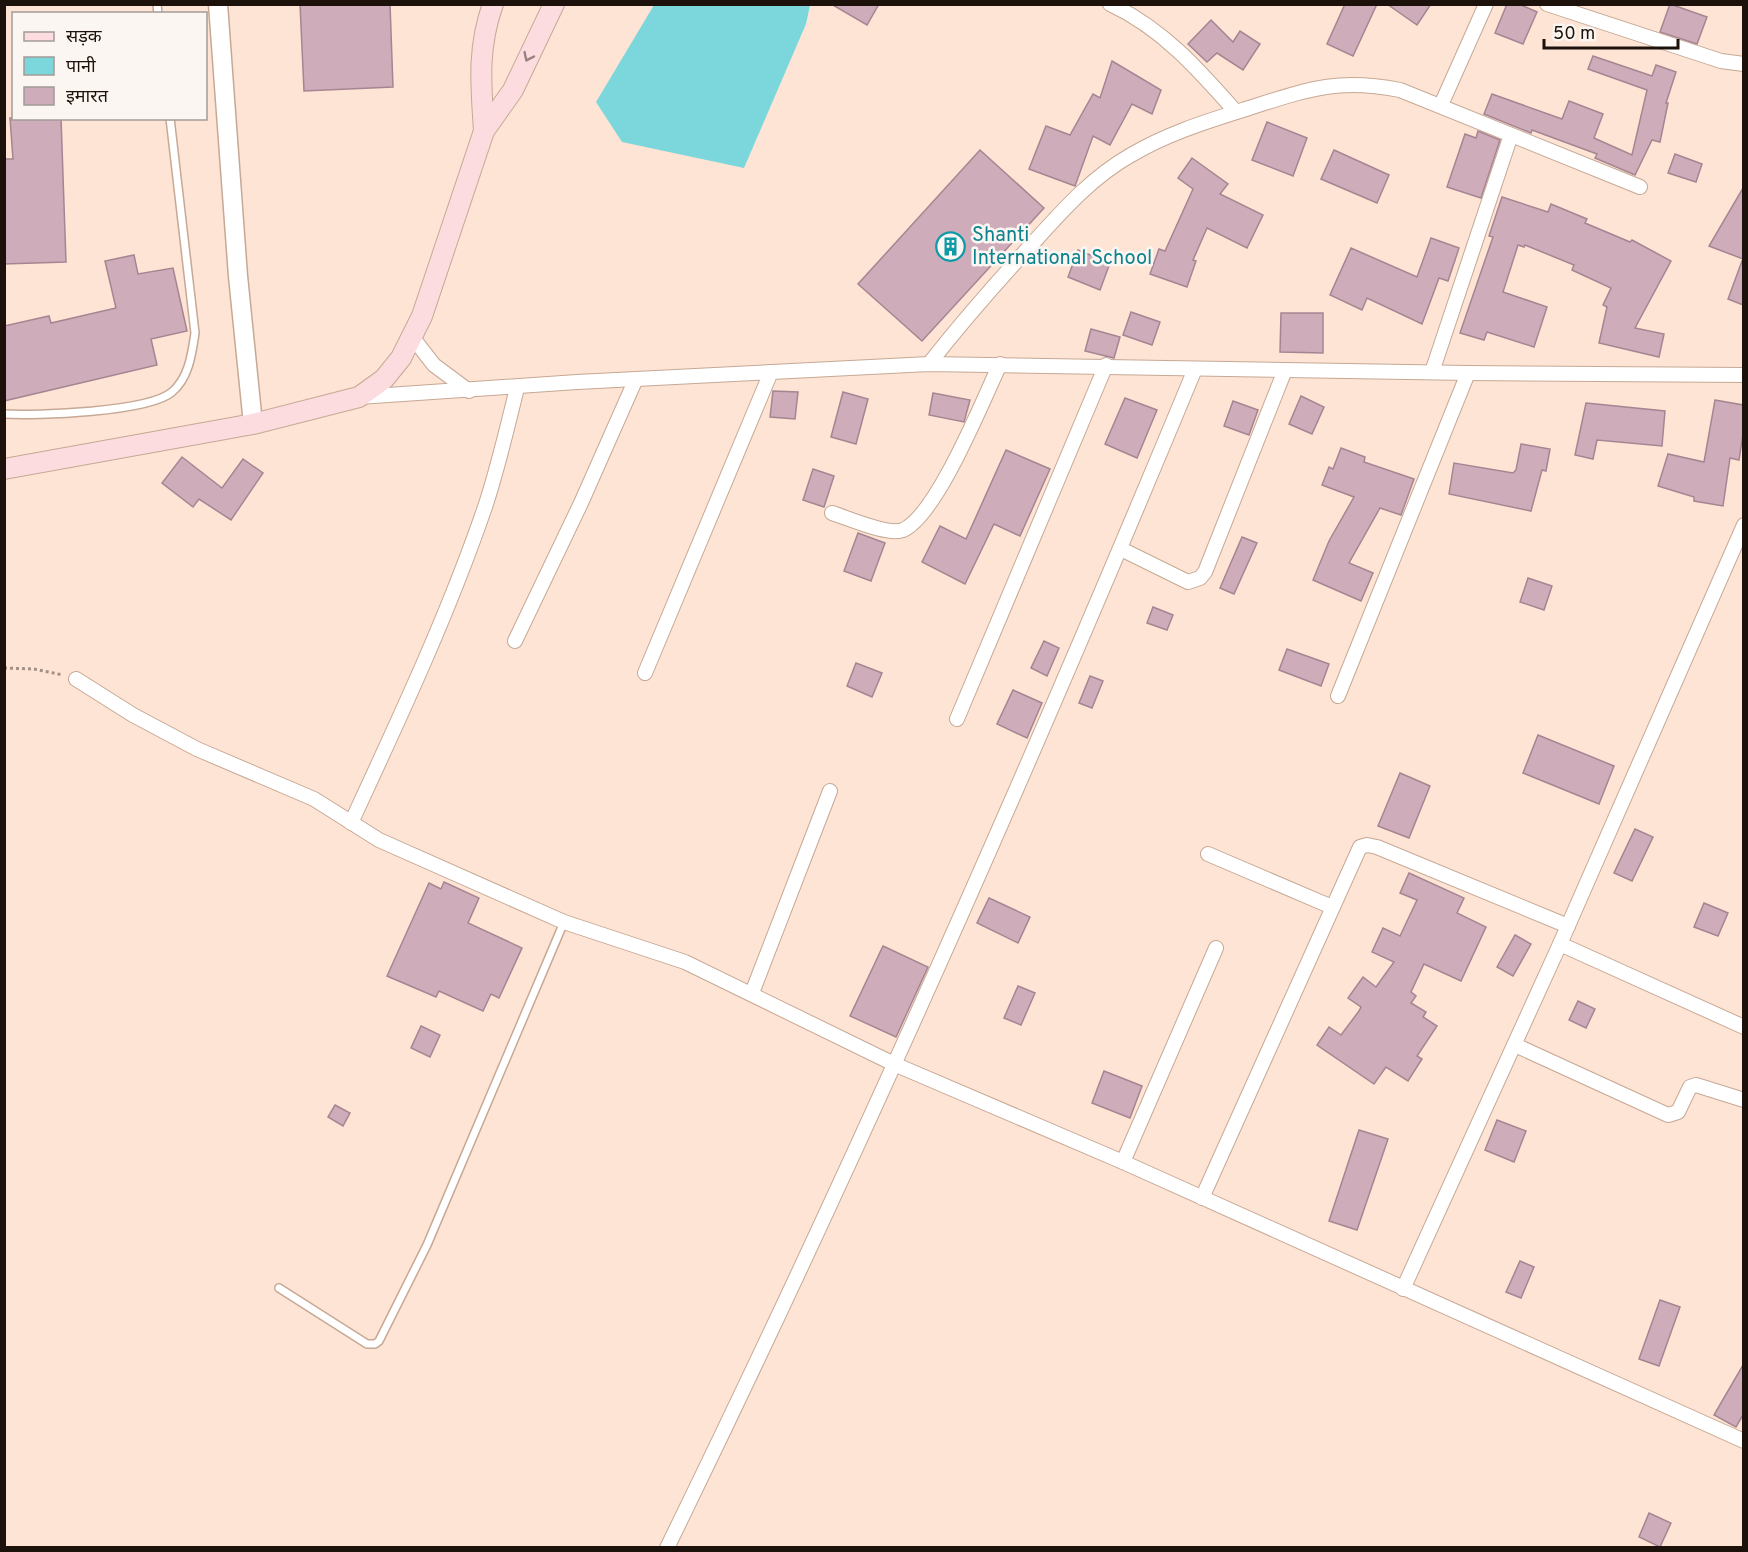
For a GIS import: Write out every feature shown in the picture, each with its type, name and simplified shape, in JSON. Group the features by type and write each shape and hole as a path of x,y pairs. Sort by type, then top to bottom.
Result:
{"main road":[{"path":"484,131 480,69 483,33 493,4"},
{"path":"4,469 253,424 359,397 384,379 402,358 413,338 484,131 513,90 554,4"}],"street":[{"path":"218,4 238,276 253,424"},
{"path":"1110,4 1166,39 1236,112"},
{"path":"1441,105 1486,4"},
{"path":"1547,4 1721,61 1743,64"},
{"path":"929,364 1000,278 1070,202 1102,175 1160,139 1305,90 1338,84 1371,85 1400,90 1640,187"},
{"path":"1432,372 1511,135"},
{"path":"413,338 434,365 469,391"},
{"path":"359,397 518,388 577,382 635,381 929,364 1743,375"},
{"path":"832,513 890,531 903,530 926,507 948,472 1000,364"},
{"path":"957,719 1106,366"},
{"path":"667,1548 894,1064 1121,549 1195,369"},
{"path":"1121,549 1188,582 1200,578 1205,572 1285,370"},
{"path":"645,673 771,372"},
{"path":"1338,696 1468,373"},
{"path":"515,641 581,503 635,381"},
{"path":"351,823 395,729 470,547 497,465 518,388"},
{"path":"1403,1288 1515,1045 1743,525"},
{"path":"76,679 133,715 197,749 314,799 379,840 564,922 685,962 894,1064 1123,1162 1743,1441"},
{"path":"752,993 830,791"},
{"path":"1202,1198 1360,847 1366,845 1568,926"},
{"path":"1208,854 1332,907"},
{"path":"1560,944 1743,1027"},
{"path":"1123,1162 1216,948"},
{"path":"1515,1045 1668,1115 1678,1112 1690,1087 1696,1085 1743,1100"}],"lane":[{"path":"4,414 72,413 143,403 172,393 189,366 195,333 170,120"},
{"path":"279,1288 367,1344 375,1344 384,1335 427,1245 564,922"}],"path":[{"path":"4,668 34,669 76,679"}],"water":[{"path":"654,5 810,5 806,24 744,168 622,142 596,102"}],"building":[{"path":"300,4 390,4 393,87 304,91"},
{"path":"831,4 879,4 867,25"},
{"path":"1345,4 1377,4 1353,56 1327,44"},
{"path":"1387,4 1431,4 1417,25"},
{"path":"1507,4 1519,4 1537,12 1523,44 1495,33"},
{"path":"1670,4 1707,17 1697,44 1660,32"},
{"path":"1211,20 1233,42 1240,31 1260,44 1243,70 1217,53 1207,62 1188,44"},
{"path":"1593,56 1652,76 1656,65 1676,72 1666,103 1668,103 1660,142 1652,140 1635,175 1595,158 1597,154 1532,130 1531,133 1484,114 1492,94 1562,119 1569,101 1603,114 1594,138 1632,155 1647,90 1588,69"},
{"path":"1112,61 1161,90 1152,114 1132,104 1110,145 1093,136 1075,186 1029,169 1046,126 1070,135 1093,94 1100,98"},
{"path":"10,118 12,120 61,120 66,262 4,264 4,159 13,159"},
{"path":"1267,122 1307,138 1293,176 1252,160"},
{"path":"1478,131 1500,140 1481,198 1447,187 1465,134 1476,138"},
{"name":"Shanti International School","path":"980,150 1044,208 922,341 858,284"},
{"path":"1334,150 1389,175 1377,203 1321,179"},
{"path":"1675,154 1702,164 1696,182 1668,173"},
{"path":"1192,158 1228,184 1220,194 1263,215 1247,248 1207,228 1193,260 1196,261 1187,287 1150,274 1159,249 1165,251 1193,189 1178,178"},
{"path":"1743,188 1743,259 1709,246"},
{"path":"1502,197 1548,212 1551,204 1587,219 1585,223 1630,242 1632,240 1671,261 1635,328 1664,334 1659,357 1599,343 1607,307 1603,305 1611,288 1572,270 1574,265 1525,245 1524,247 1518,245 1503,292 1547,307 1534,347 1487,332 1484,340 1460,333 1493,237 1489,236"},
{"path":"1431,238 1459,248 1448,281 1439,278 1422,324 1367,298 1362,310 1330,295 1351,248 1417,277"},
{"path":"1078,250 1110,263 1100,290 1068,277"},
{"path":"134,255 138,274 173,268 187,331 151,339 157,365 4,401 4,326 49,316 51,323 116,308 105,261"},
{"path":"1743,261 1743,305 1728,299"},
{"path":"1131,312 1160,322 1152,345 1123,335"},
{"path":"1281,313 1323,313 1323,353 1280,352"},
{"path":"1091,329 1120,337 1114,358 1085,351"},
{"path":"773,391 798,392 795,419 770,417"},
{"path":"843,392 868,399 856,444 831,437"},
{"path":"933,393 970,400 964,422 929,415"},
{"path":"1301,396 1324,407 1312,434 1289,424"},
{"path":"1125,398 1157,410 1137,458 1105,444"},
{"path":"1715,400 1743,405 1743,434 1739,460 1730,458 1723,506 1694,501 1694,497 1658,486 1668,454 1704,462"},
{"path":"1233,401 1258,410 1249,435 1224,426"},
{"path":"1586,403 1665,411 1662,446 1597,440 1593,459 1575,455"},
{"path":"1521,444 1550,449 1546,471 1542,470 1531,511 1449,494 1454,463 1513,473 1516,470"},
{"path":"1341,448 1365,457 1364,462 1414,479 1401,515 1380,508 1349,563 1373,573 1361,601 1313,580 1329,541 1354,497 1322,485 1329,467 1333,469"},
{"path":"1006,450 1050,469 1020,536 994,524 965,584 922,562 940,526 966,539"},
{"path":"182,457 222,488 243,459 263,473 231,520 199,499 193,507 162,483"},
{"path":"813,469 834,476 824,507 803,500"},
{"path":"858,533 885,543 871,581 844,571"},
{"path":"1242,537 1257,543 1234,594 1220,588"},
{"path":"1528,578 1552,586 1544,610 1520,602"},
{"path":"1153,607 1173,615 1167,630 1147,623"},
{"path":"1044,641 1059,648 1047,676 1031,668"},
{"path":"1287,649 1329,664 1321,686 1279,670"},
{"path":"856,663 882,673 872,697 847,686"},
{"path":"1090,676 1103,681 1092,708 1079,703"},
{"path":"1013,690 1042,703 1027,738 997,724"},
{"path":"1538,735 1614,766 1599,804 1523,773"},
{"path":"1400,773 1430,786 1409,838 1378,826"},
{"path":"1635,829 1653,837 1632,881 1614,873"},
{"path":"1409,873 1464,898 1457,913 1486,927 1461,981 1424,964 1411,992 1416,996 1411,1003 1426,1012 1423,1017 1437,1026 1417,1056 1422,1059 1408,1081 1386,1067 1374,1084 1317,1045 1329,1027 1341,1035 1359,1011 1361,1007 1348,998 1363,977 1376,987 1394,962 1372,952 1383,928 1400,936 1417,900 1400,893"},
{"path":"444,882 479,898 468,923 522,948 499,998 491,994 483,1011 439,991 436,997 387,976 429,883 441,889"},
{"path":"989,898 1030,917 1018,943 977,923"},
{"path":"1704,903 1728,913 1718,936 1694,927"},
{"path":"1515,935 1531,944 1513,976 1497,967"},
{"path":"883,946 928,967 896,1037 850,1016"},
{"path":"1018,986 1035,993 1021,1025 1004,1018"},
{"path":"1578,1001 1595,1009 1586,1028 1569,1020"},
{"path":"421,1026 440,1035 430,1057 411,1048"},
{"path":"1104,1071 1142,1086 1130,1118 1092,1103"},
{"path":"335,1105 350,1113 343,1126 328,1117"},
{"path":"1497,1120 1526,1131 1514,1162 1485,1150"},
{"path":"1359,1130 1388,1139 1357,1230 1329,1221"},
{"path":"1520,1261 1534,1267 1521,1298 1506,1292"},
{"path":"1660,1300 1680,1307 1659,1366 1639,1359"},
{"path":"1743,1365 1743,1415 1736,1427 1714,1415"},
{"path":"1649,1513 1671,1523 1660,1547 1639,1537"}],"place":[{"name":"Shanti International School","path":"951,246"}]}
